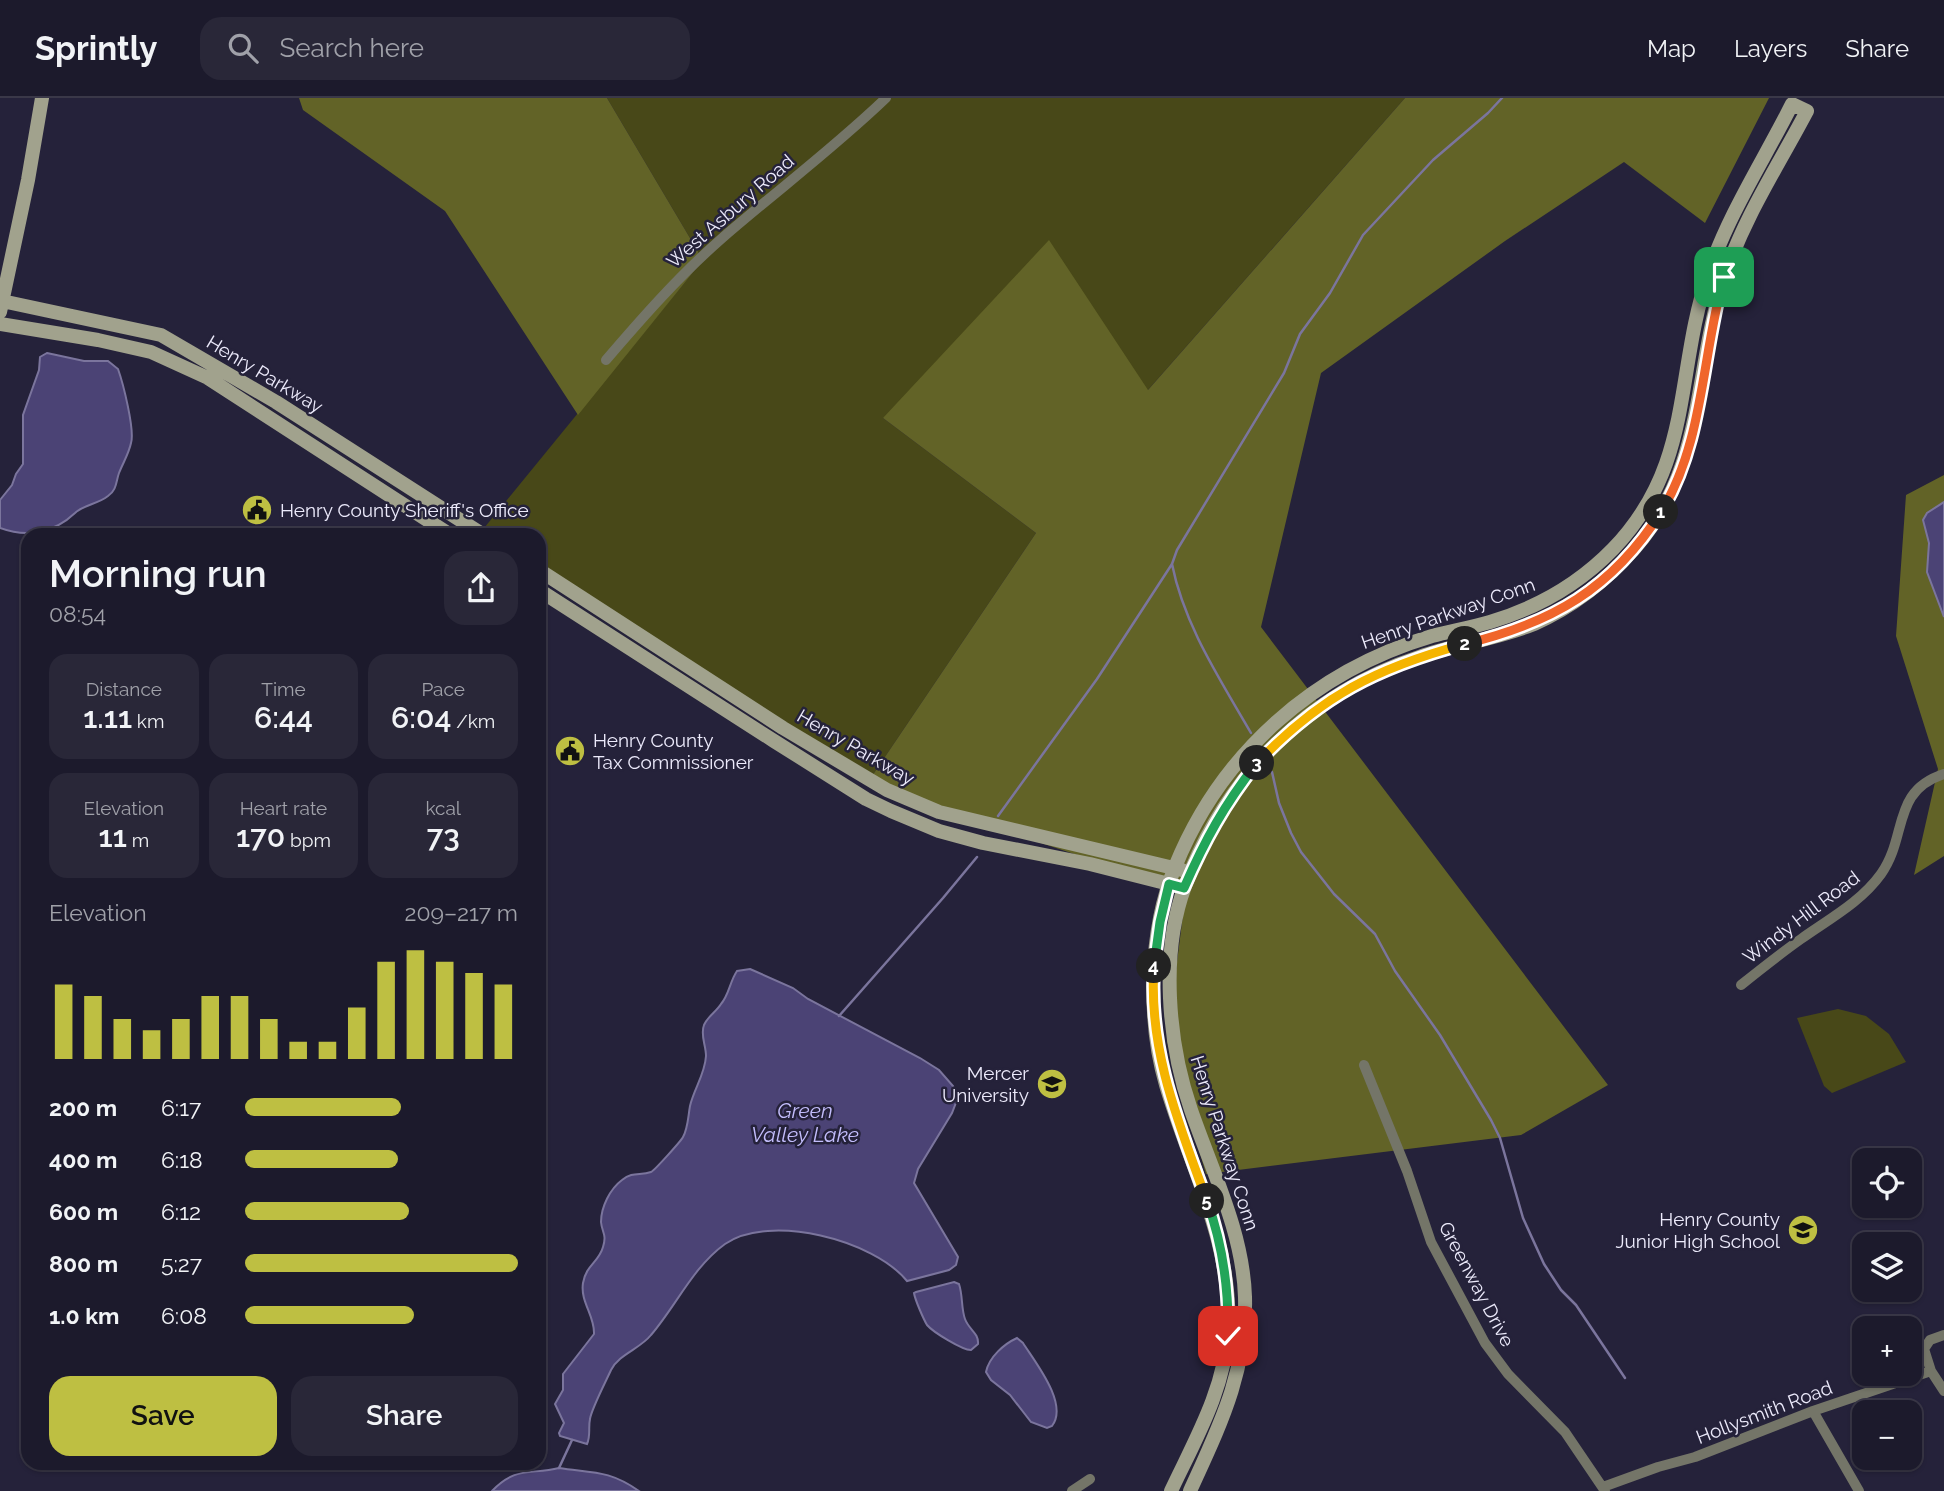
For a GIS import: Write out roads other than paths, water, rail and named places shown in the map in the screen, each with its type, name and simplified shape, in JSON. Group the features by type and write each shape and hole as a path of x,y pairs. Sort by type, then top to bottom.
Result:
{"street":[{"path":"1,306 28,180 42,98"},
{"name":"West Asbury Road","path":"606,360 694,264 886,98"},
{"name":"Henry Parkway Conn","path":"1171,1491 1208,1413 1223,1370 1229,1310 1222,1251 1213,1217 1165,1082 1157,1047 1152,990 1154,958 1176,886 1190,873 1222,809 1257,762 1302,720 1326,702 1373,674 1399,663 1513,631 1560,611 1596,587 1634,549 1664,507 1688,451 1715,308 1733,253 1807,111 1792,104 1732,218 1709,272 1693,335 1676,434 1667,465 1633,526 1592,569 1544,601 1489,622 1434,636 1375,657 1304,697 1253,743 1228,773 1201,813 1175,867 1176,886 1170,1012 1174,1047 1191,1110 1207,1150 1239,1250 1245,1307 1242,1346 1233,1393 1190,1491"},
{"name":"Henry Parkway","path":"1,306 161,335 276,402 473,528"},
{"name":"Henry Parkway","path":"0,324 98,340 151,352 208,378 440,528"},
{"name":"Henry Parkway","path":"546,575 783,727 887,790 939,812 1175,867 1190,873"},
{"name":"Henry Parkway","path":"546,594 855,792 891,811 939,831 983,843 1090,864 1176,886"},
{"name":"Windy Hill Road","path":"1741,985 1839,913 1875,882 1891,856 1912,794 1928,779 1944,774"},
{"name":"Greenway Drive","path":"1364,1065 1407,1171 1431,1242 1485,1343 1508,1374 1565,1432 1604,1489"},
{"path":"1944,1335 1930,1340 1924,1349 1931,1371 1944,1391"},
{"name":"Hollysmith Road","path":"1604,1489 1813,1411 1931,1371"},
{"path":"1813,1411 1859,1491"},
{"path":"1072,1491 1090,1479"}],"water":[{"path":"47,353 84,361 108,361 118,369 132,437 111,494 78,510 67,520 51,528 21,528 20,533 0,528 0,500 23,464 23,415 39,370 40,357"},
{"path":"1944,502 1944,617 1927,572 1929,543 1923,520 1927,513"},
{"name":"Green Valley Lake","path":"750,969 793,988 808,999 920,1058 939,1070 953,1086 957,1100 952,1113 918,1169 914,1183 958,1257 956,1265 949,1270 907,1281 892,1266 847,1243 794,1231 744,1235 725,1244 703,1264 651,1335 615,1364 591,1415 587,1444 560,1436 564,1423 555,1404 563,1390 563,1374 594,1334 583,1283 603,1247 601,1216 604,1204 622,1180 651,1172 683,1137 690,1106 705,1063 704,1025 724,1000 737,971"},
{"path":"954,1282 959,1284 965,1319 978,1340 978,1344 971,1350 948,1340 927,1325 914,1293"},
{"path":"1017,1338 1035,1361 1053,1395 1056,1417 1052,1426 1047,1428 1031,1422 1010,1395 991,1380 986,1372 990,1361 998,1352"},
{"path":"559,1468 609,1476 639,1491 492,1491 516,1475"}],"waterway":[{"path":"998,816 1097,679 1172,564 1177,550 1284,373 1300,334 1330,293 1363,235 1433,160 1502,98"},
{"path":"1172,564 1194,630 1251,733"},
{"path":"1272,772 1279,803 1301,852 1334,894 1375,934 1395,971 1440,1035 1500,1138 1523,1218 1544,1264 1561,1290 1576,1305 1625,1378"},
{"path":"839,1016 977,857"},
{"path":"559,1468 572,1440"}],"place":[{"name":"Henry County Sheriff's Office","path":"257,510"},
{"name":"Henry County Tax Commissioner","path":"570,751"},
{"name":"Mercer University","path":"1052,1084"},
{"name":"Henry County Junior High School","path":"1803,1230"}]}
